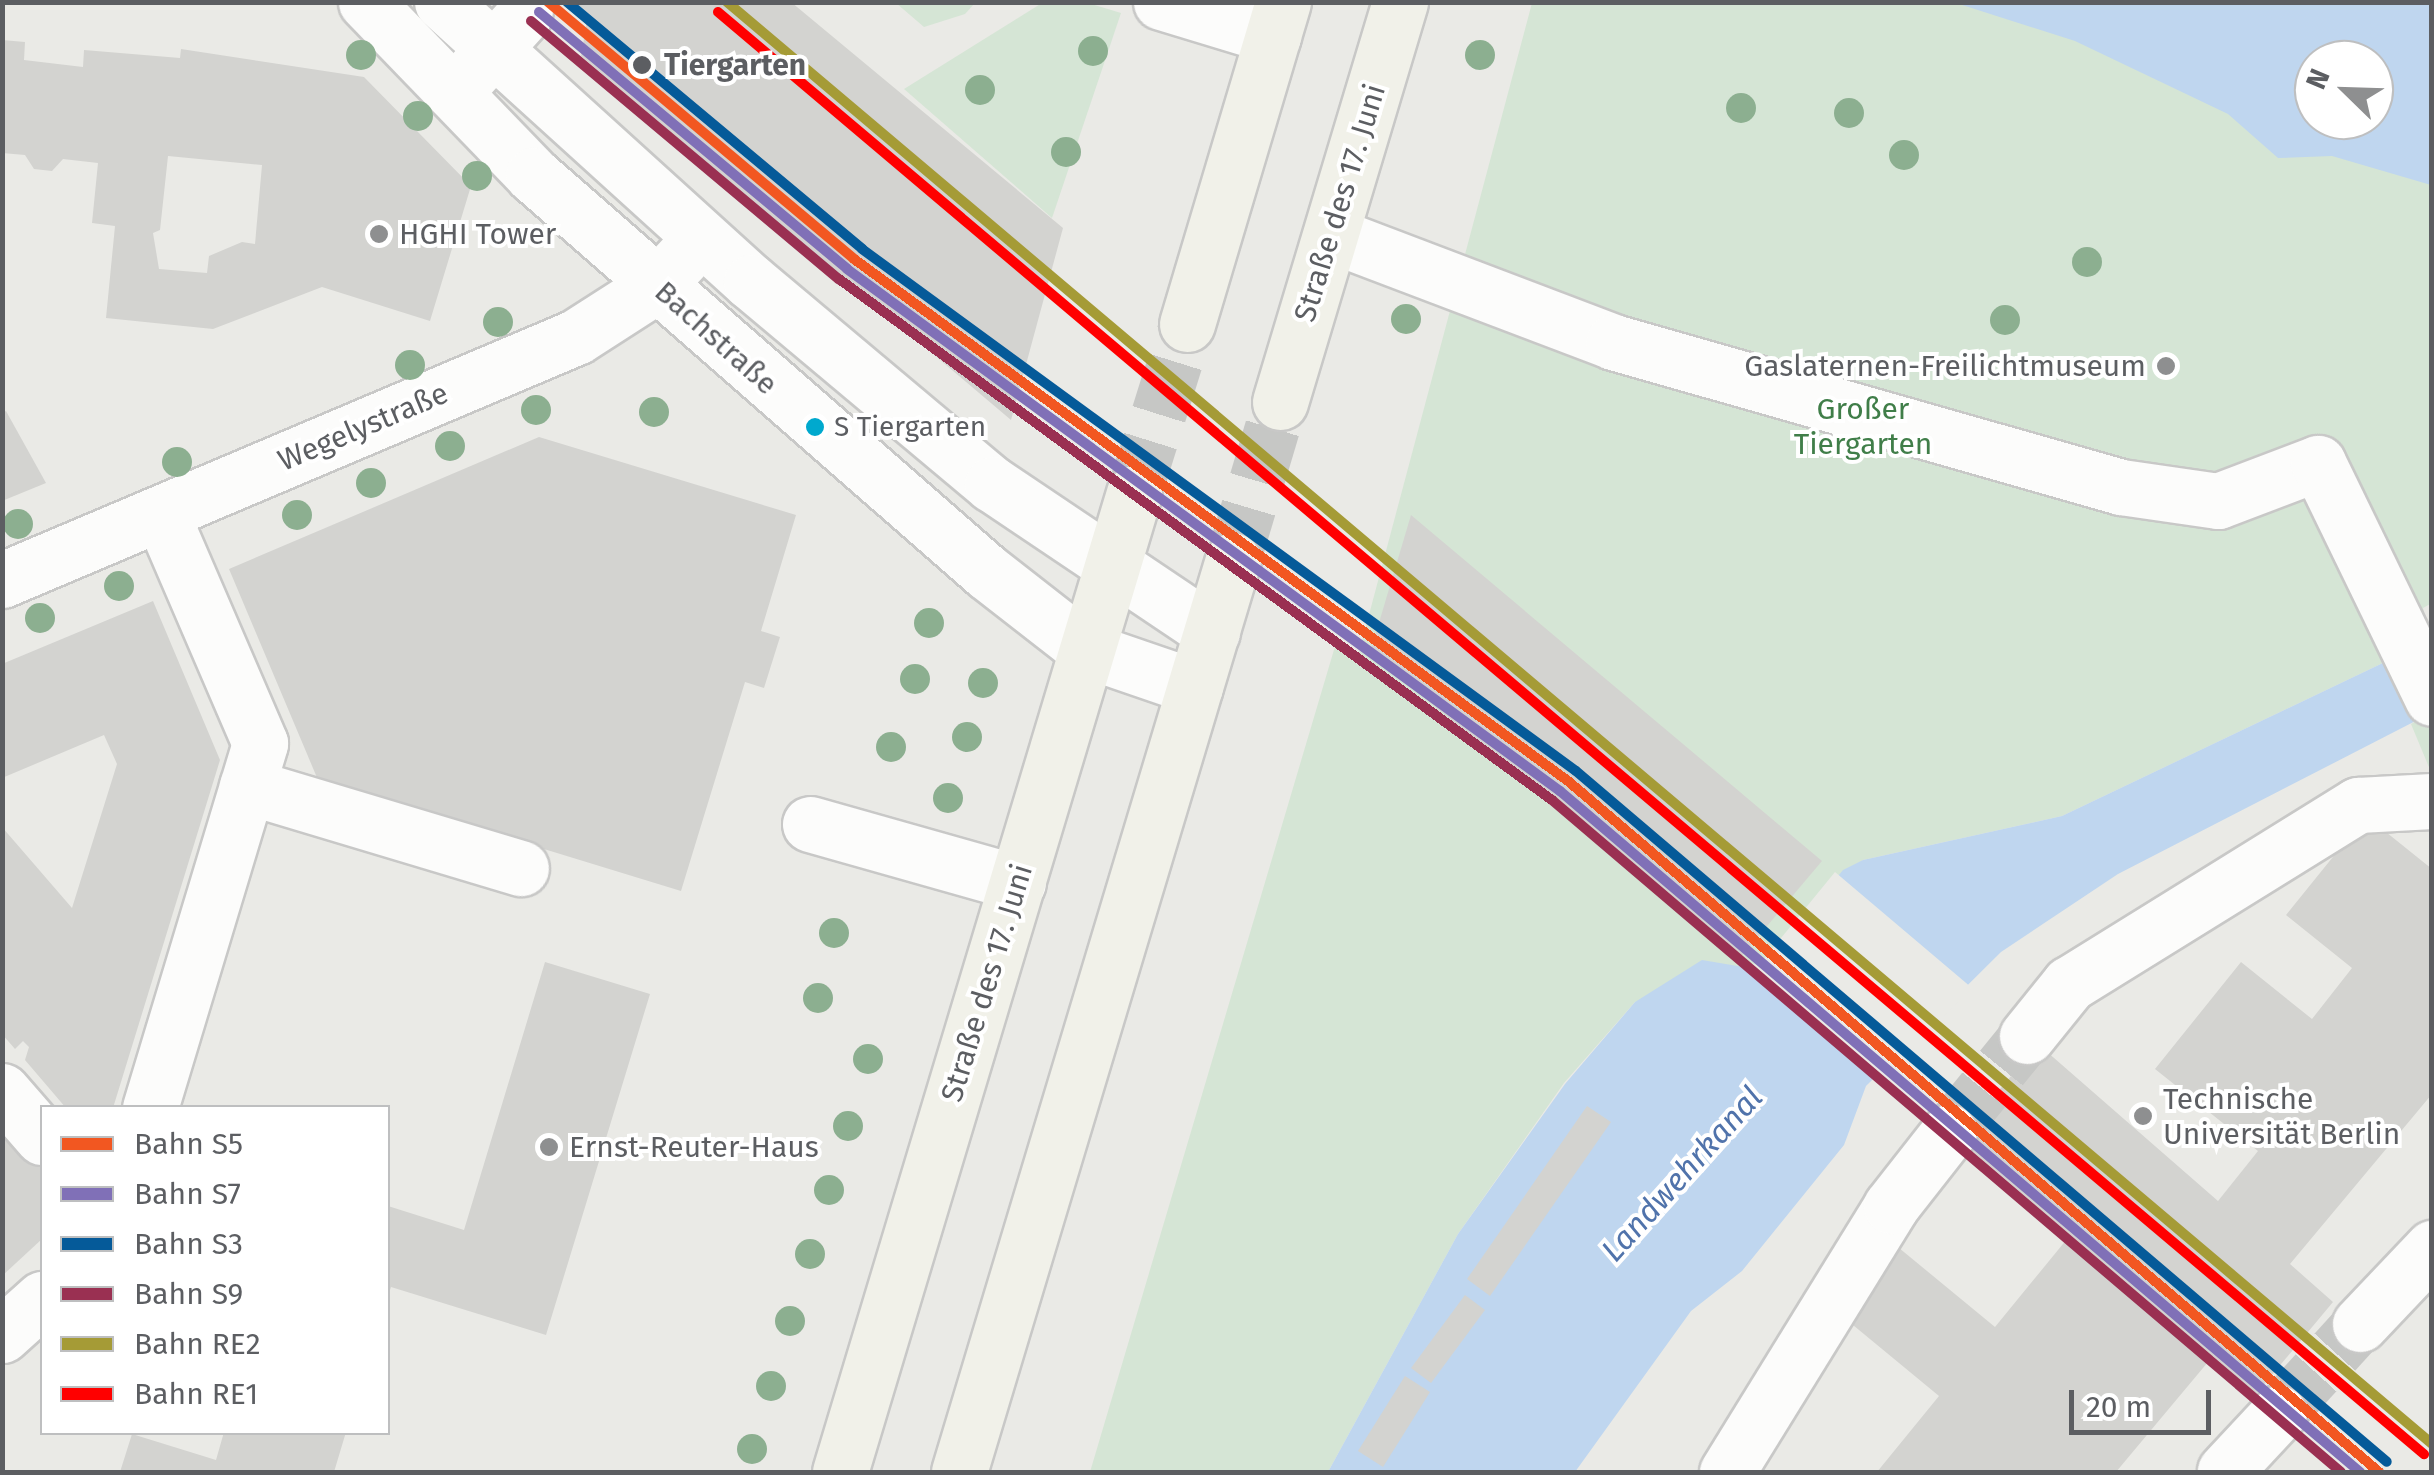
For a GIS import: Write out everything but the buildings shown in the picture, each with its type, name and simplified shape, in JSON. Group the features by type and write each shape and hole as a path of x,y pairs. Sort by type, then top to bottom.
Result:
{"main road":[{"name":"Straße des 17. Juni","path":"1280,402 1400,2"},
{"path":"1186,324 1278,20"},
{"name":"Straße des 17. Juni","path":"840,1472 1134,493"},
{"path":"959,1472 1233,560"}],"street":[{"name":"Bachstraße","path":"366,2 452,94 657,286 987,572 1087,650 1195,687"},
{"path":"376,2 493,50"},
{"path":"442,2 701,238 992,484 1212,632"},
{"path":"452,94 493,50 526,2"},
{"path":"1161,2 1278,20"},
{"path":"1332,236 1614,342 2122,488 2218,501 2318,463 2420,674"},
{"name":"Wegelystraße","path":"2,580 576,337 657,286 701,238"},
{"path":"151,1105 260,743 161,512"},
{"path":"248,786 521,868"},
{"path":"2027,1036 2069,984 2358,804 2432,801"},
{"path":"810,824 1018,883"},
{"path":"2,1091 40,1134"},
{"path":"1727,1472 1891,1206 1949,1132"},
{"path":"2360,1324 2432,1248"},
{"path":"2,1335 40,1301"},
{"path":"2225,1471 2279,1413"}],"green space":[{"path":"896,3 975,3 965,14 924,27"},
{"path":"1042,3 1088,3 1121,13 1052,218 904,89"},
{"name":"Großer Tiergarten","path":"1532,3 2431,3 2432,603 2423,608 2431,640 2062,816 1863,860 1761,970 1635,1002 1564,1083 1458,1234 1328,1472 1090,1472 1336,643 1358,656"},
{"path":"2431,713 2431,772 2411,724"}],"water":[{"path":"1956,3 2431,3 2431,185 2332,156 2278,158 2228,114 2075,41"},
{"name":"Landwehrkanal","path":"2431,640 2431,713 2118,874 2001,952 1866,1086 1844,1145 1742,1271 1691,1311 1575,1472 1328,1472 1458,1234 1565,1084 1635,1002 1702,960 1761,970 1843,870 1863,860 2062,816"}],"pier":[{"path":"1835,872 1972,988 1882,1077 1744,962 1759,965"},
{"path":"2421,1376 2431,1384 2431,1472 2350,1472 2341,1465"}],"tunnel":[{"path":"1134,493 1187,324"},
{"path":"1233,560 1280,402"},
{"path":"1949,1132 2027,1036"},
{"path":"2279,1413 2360,1324"}],"rail line":[{"name":"S5","path":"548,2 854,259 1568,781 2379,1472"},
{"name":"S3","path":"567,2 862,249 1576,771 2387,1462"},
{"name":"RE2","path":"727,2 2432,1444"},
{"name":"S7","path":"539,12 847,269 1560,791 2360,1472"},
{"name":"RE1","path":"718,12 2424,1454"},
{"name":"S9","path":"531,21 839,279 1552,800 2341,1472"}],"place":[{"name":"Tiergarten","path":"642,65"},
{"name":"HGHI Tower","path":"379,234"},
{"name":"Gaslaternen-Freilichtmuseum","path":"2166,366"},
{"name":"S Tiergarten","path":"815,427"},
{"name":"Technische Universität Berlin","path":"2143,1116"},
{"name":"Ernst-Reuter-Haus","path":"549,1147"}]}
